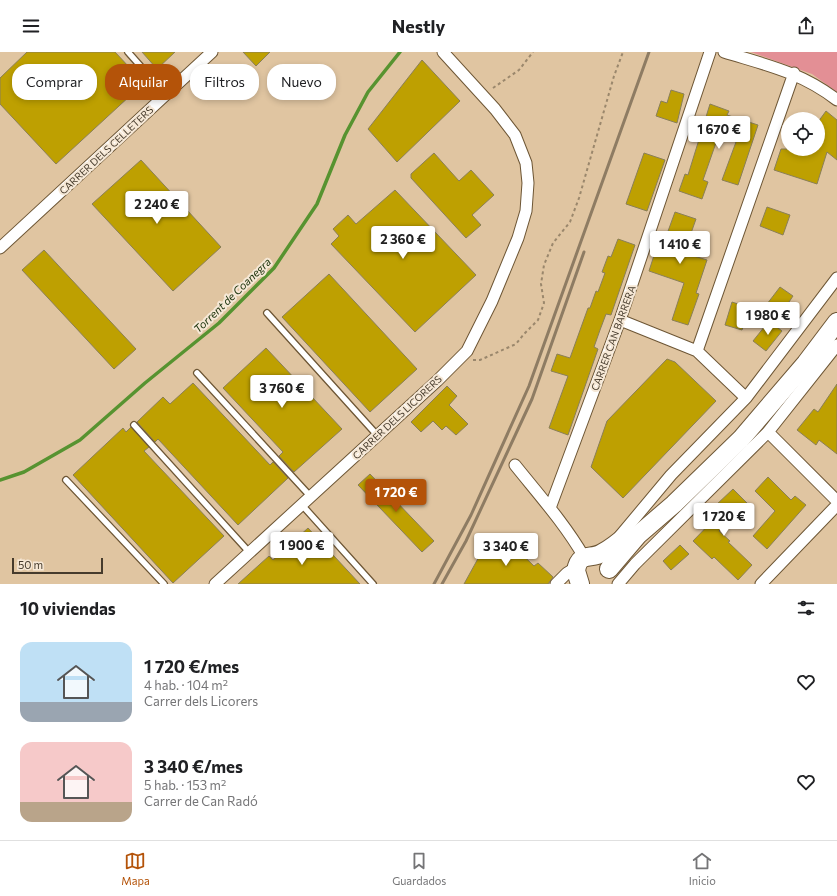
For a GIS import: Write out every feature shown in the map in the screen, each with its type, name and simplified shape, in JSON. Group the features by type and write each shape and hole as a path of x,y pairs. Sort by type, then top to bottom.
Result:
{"main road":[{"path":"590,569 633,530 674,504 742,439 806,363 837,322"}],"street":[{"name":"CARRER DELS CELLETERS","path":"182,80 212,52"},
{"name":"CARRER DELS LICORERS","path":"215,584 437,381 467,351 492,301 518,238 526,211 528,183 526,163 515,135 443,52"},
{"name":"CARRER CAN BARRERA","path":"550,508 620,320 710,52"},
{"path":"724,52 794,74 822,89 837,100"},
{"path":"697,351 794,74"},
{"name":"CARRER DELS CELLETERS","path":"0,248 161,100"},
{"path":"556,584 566,573 590,569 671,475 746,398 837,278"},
{"path":"620,320 697,351 746,398"},
{"path":"618,584 635,564 768,432 837,346"},
{"path":"768,432 837,501"},
{"path":"515,465 575,541 590,569"},
{"path":"761,584 837,505"}],"lane":[{"path":"128,52 139,64"},
{"path":"267,313 377,435"},
{"path":"197,373 311,497"},
{"path":"134,425 250,552"},
{"path":"66,480 164,584"},
{"path":"302,505 373,584"}],"path":[{"path":"481,95 504,82 519,70 533,52"},
{"path":"460,357 480,360 516,344 538,320 544,303 541,284 544,265 553,243 570,222 579,198 614,76 623,52"}],"shaded area":[{"path":"751,52 837,52 837,92 812,74"}],"building":[{"path":"27,52 115,52 126,64 105,64 105,100 126,100 56,164 0,104 0,78 12,66 12,100 97,100 97,64 15,64"},
{"path":"142,52 175,52 162,64 153,64"},
{"path":"243,52 270,52 258,64 254,64"},
{"path":"422,60 460,101 397,162 368,129"},
{"path":"671,90 684,94 677,123 656,116 661,101 667,103"},
{"path":"710,104 729,111 727,115 758,125 738,185 722,180 736,142 718,137 703,180 708,182 702,199 679,191 685,174 688,175"},
{"path":"826,111 837,120 837,160 827,152 817,184 774,170 781,149 781,156 825,156"},
{"path":"434,153 459,181 471,170 494,195 472,215 481,225 466,238 411,178 411,174"},
{"path":"644,153 665,160 647,211 626,204"},
{"path":"141,160 221,247 173,291 92,204"},
{"path":"395,190 476,275 415,332 331,244 339,236 333,229 348,215 356,224"},
{"path":"767,207 790,215 783,235 760,226"},
{"path":"675,212 696,219 684,253 707,260 696,293 699,294 688,325 672,320 684,283 649,271 658,243 663,245"},
{"path":"618,239 635,245 611,315 606,314 594,347 598,349 568,435 549,428 568,376 551,371 557,354 570,358 588,308 590,308 596,291 598,292 605,273 602,272 608,256 611,257"},
{"path":"44,250 136,349 114,369 22,270"},
{"path":"329,274 417,369 370,412 282,317"},
{"path":"780,287 793,296 781,314 767,304"},
{"path":"732,302 750,308 742,330 725,325"},
{"path":"769,321 782,331 766,351 753,341"},
{"path":"266,348 342,429 294,472 279,456 283,452 223,388"},
{"path":"667,359 675,362 716,401 623,498 591,467 607,421"},
{"path":"193,383 270,465 273,462 288,478 238,525 158,439 155,442 137,422 163,397 170,404"},
{"path":"837,384 837,454 819,440 816,445 797,430 814,409 818,412"},
{"path":"447,386 457,396 449,405 468,424 456,435 446,426 442,430 433,421 421,432 411,422"},
{"path":"131,427 149,447 144,451 224,536 173,583 73,475 123,428 126,432"},
{"path":"370,474 434,541 422,552 358,485"},
{"path":"768,477 791,500 795,496 806,505 767,549 753,536 775,511 755,491"},
{"path":"733,489 747,503 719,531 730,541 728,542 752,565 738,580 714,557 712,559 693,541 721,512 715,506"},
{"path":"308,528 360,584 238,584 269,556 273,560"},
{"path":"501,534 534,566 538,563 553,577 548,584 464,584 480,555"},
{"path":"680,545 689,554 671,570 663,561"}],"waterway":[{"name":"Torrent de Coanegra","path":"0,480 24,472 80,440 145,383 219,323 274,268 317,204 345,135 368,92 400,52"}],"railway":[{"path":"434,584 471,515 529,386 649,52"},
{"path":"442,584 466,541 532,399 584,252"}]}
